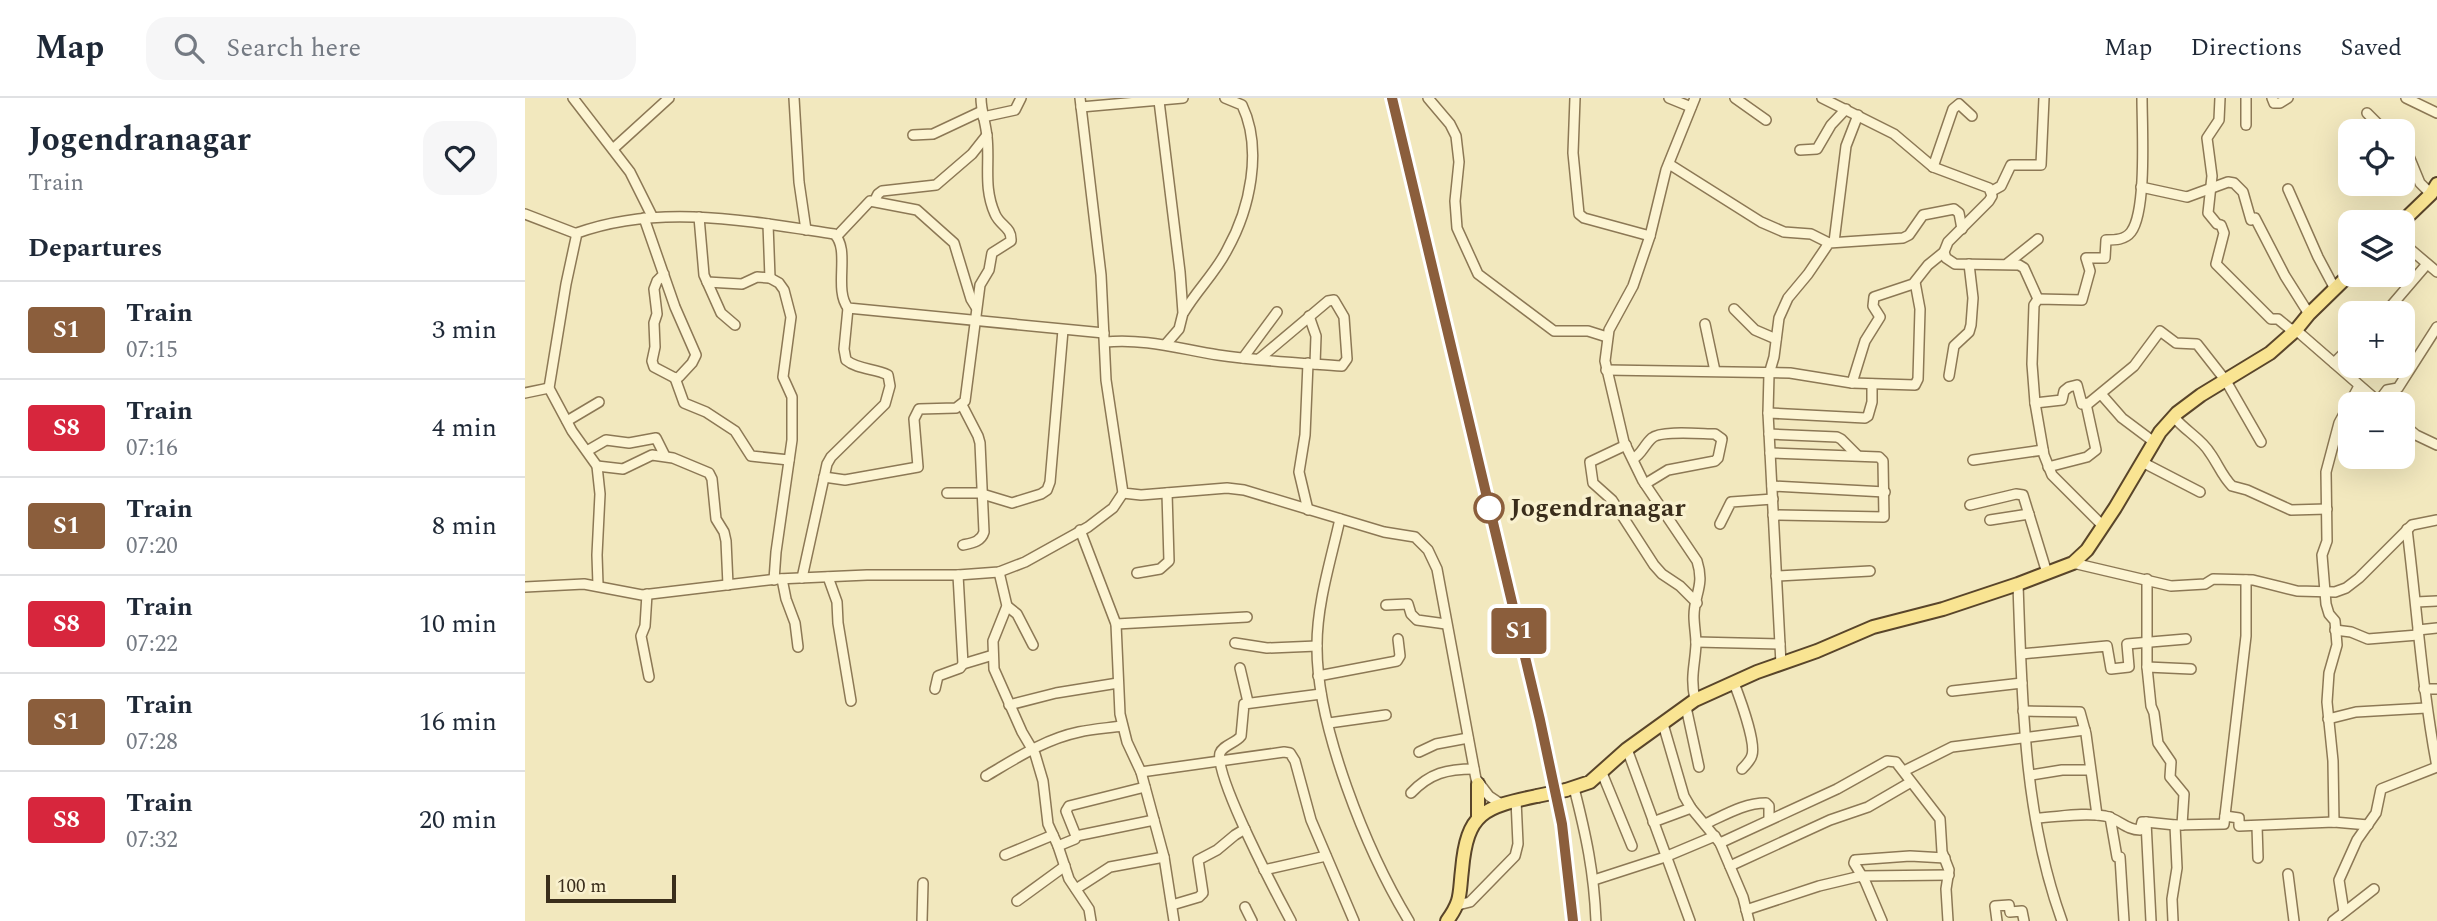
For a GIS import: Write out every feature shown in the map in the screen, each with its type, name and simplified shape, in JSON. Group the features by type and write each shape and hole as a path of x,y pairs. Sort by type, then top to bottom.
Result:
{"main road":[{"path":"2414,210 2434,189"},
{"path":"1447,921 1458,905 1465,849 1472,825 1478,817 1501,804 1590,782 1627,749 1691,703 1734,683 1873,627 1943,609 2073,563 2087,550 2154,442 2177,412 2270,354 2338,286"},
{"path":"1478,784 1478,817"}],"street":[{"path":"573,98 635,179 675,307 696,355 692,363 675,378"},
{"path":"613,149 669,98"},
{"path":"794,98 799,182 806,230"},
{"path":"824,477 845,480 918,467 914,419 919,409 956,408 962,405 967,394 979,285 989,270 992,253 1011,241 1012,237 1009,229 995,214 986,182 987,135 981,98"},
{"path":"913,135 933,134 982,114 1014,110 1021,98"},
{"path":"525,587 584,584 647,594 778,579 999,572 1025,562 1113,508 1123,493 1109,409 1094,207 1080,103 1184,98"},
{"path":"1183,313 1195,292 1227,251 1239,226 1249,188 1252,135 1243,105 1225,98"},
{"path":"1428,98 1450,124 1456,136 1459,162 1455,201 1457,228 1478,274 1554,331 1588,331 1607,337"},
{"path":"1575,98 1573,153 1579,214 1584,218 1650,236"},
{"path":"1669,98 1693,103 1669,164 1650,236 1631,292 1607,337 1606,370 1626,445 1645,484 1697,561 1700,587 1694,615 1696,642 1691,703 1699,767"},
{"path":"1735,98 1766,120"},
{"path":"1822,98 1899,138 1933,167 1992,191"},
{"path":"1852,383 1865,341 1880,317 1874,306 1874,297 1915,282 1928,265 1944,252 1948,242 1989,201 1992,191 2001,186 2011,165 2041,165 2044,98"},
{"path":"2038,299 2082,300 2090,271 2086,258 2105,258 2106,240 2120,239 2130,234 2136,219 2141,187 2142,98"},
{"path":"2220,98 2218,120 2207,138 2212,172 2208,213 2221,225 2224,233 2216,264 2271,319 2278,319 2296,330 2366,392"},
{"path":"2246,98 2246,125"},
{"path":"2272,98 2274,103 2280,103 2288,98"},
{"path":"2406,98 2437,113"},
{"path":"1159,101 1183,313 1181,325 1166,344"},
{"path":"1933,167 1952,109 1962,105 1972,116"},
{"path":"1800,150 1817,149 1831,125 1846,109"},
{"path":"2367,113 2373,119"},
{"path":"1832,242 1846,146 1858,115"},
{"path":"837,236 866,203 874,200 882,191 936,184 972,154 987,135"},
{"path":"1669,164 1761,222 1784,232 1811,234 1832,242 1903,238 1909,235 1923,215 1954,209 1959,213 1962,229"},
{"path":"2415,171 2420,183 2434,189"},
{"path":"2141,187 2183,197 2232,182 2243,192 2251,220 2255,218 2285,276 2309,314"},
{"path":"2288,189 2335,289"},
{"path":"874,200 917,210 954,243 971,299 976,307"},
{"path":"525,214 577,234"},
{"path":"599,585 597,555 600,494 597,466 549,388 577,234 584,230 648,217 725,217 837,236"},
{"path":"699,217 702,270 723,317 734,322 735,326"},
{"path":"768,224 770,278"},
{"path":"802,578 824,477 831,457 885,404 890,386 888,376 883,373 854,366 846,360 843,349 848,308 843,300 837,236"},
{"path":"2007,264 2038,239"},
{"path":"1781,663 1767,413 1769,373 1779,318 1788,298 1808,274 1825,246 1832,242"},
{"path":"1944,252 1949,262 2015,264 2024,268 2038,299"},
{"path":"2415,254 2437,272"},
{"path":"1949,376 1954,346 1969,332 1971,325 1973,298 1969,264"},
{"path":"2395,301 2427,264"},
{"path":"664,274 654,289 657,309 652,365 675,378 684,403 712,415 735,431 751,456 789,460"},
{"path":"707,282 742,284 757,276 770,278 782,286 791,317 783,382 792,397 792,440 776,552 778,579 795,623 798,647"},
{"path":"1606,370 1802,374 1852,383 1909,386 1917,383 1920,309 1915,282"},
{"path":"2038,299 2034,305 2032,352 2035,403 2043,450 2052,475 2103,526"},
{"path":"848,308 1063,330 1243,358 1342,366 1346,363 1344,317 1336,303 1331,300 1259,359"},
{"path":"657,309 675,307"},
{"path":"1734,309 1755,330 1776,339"},
{"path":"1243,358 1277,312"},
{"path":"1308,509 1299,472 1315,337 1310,316"},
{"path":"1705,324 1715,371"},
{"path":"2386,392 2398,388 2437,327"},
{"path":"947,493 983,494 1011,503 1047,490 1050,482 1063,330"},
{"path":"2086,404 2134,366 2160,331 2176,343 2197,344 2226,381 2261,442"},
{"path":"2334,363 2338,359"},
{"path":"1767,413 1865,418 1872,402 1872,384"},
{"path":"2035,403 2063,400 2064,391 2077,385 2082,404 2086,404"},
{"path":"2334,822 2333,761 2326,702 2329,673 2337,645 2335,621 2326,604 2322,555 2327,541 2326,472 2339,423 2359,386"},
{"path":"525,393 549,388"},
{"path":"2101,394 2117,413 2154,442"},
{"path":"567,421 599,402"},
{"path":"2048,467 2087,457 2096,450 2086,404"},
{"path":"962,405 978,436 983,494 982,536 974,543 963,545"},
{"path":"2174,417 2210,452 2232,486 2291,510 2327,509"},
{"path":"1633,459 1659,434 1715,433 1722,439 1715,461 1668,470 1645,484"},
{"path":"1769,434 1837,437 1857,456"},
{"path":"2415,434 2437,445"},
{"path":"587,451 606,440 629,443 656,438 665,456"},
{"path":"1626,445 1590,462 1593,483 1598,490 1609,496 1654,565 1697,603"},
{"path":"1973,460 2043,450"},
{"path":"1770,453 1882,458 1885,492 1885,514 1881,518 1773,515"},
{"path":"597,466 623,469 647,456 665,456 711,476 715,515 726,541 728,585"},
{"path":"2142,462 2200,492"},
{"path":"1772,486 1885,492"},
{"path":"1123,493 1140,495 1231,488 1384,532 1411,535 1425,545 1437,569 1478,784 1501,804"},
{"path":"1137,573 1160,569 1169,561 1167,493"},
{"path":"1970,505 2021,494 2047,573"},
{"path":"1720,524 1731,502 1773,499"},
{"path":"1990,520 2029,514"},
{"path":"1340,519 1318,620 1318,676 1321,694 1341,766 1363,828 1409,921"},
{"path":"2073,563 2147,579 2163,586 2204,584 2213,579 2246,579 2297,591 2326,593 2346,587 2359,579 2407,529 2417,523 2437,520"},
{"path":"2344,912 2339,880 2357,840 2376,813 2381,789 2437,767 2426,708 2407,529"},
{"path":"1080,530 1116,624 1118,704 1122,726 1141,772 1164,857 1174,921"},
{"path":"1776,576 1870,571"},
{"path":"999,572 1007,606 993,641 996,675 1022,732 1033,748 1043,781 1046,818 1065,866 1085,902 1091,921"},
{"path":"958,575 963,664"},
{"path":"828,577 837,602 851,701"},
{"path":"2147,579 2147,667 2158,743 2171,762 2170,777 2184,794 2178,825 2177,868 2172,899 2173,921"},
{"path":"2224,820 2246,636 2246,579"},
{"path":"2018,584 2025,737 2046,871 2062,921"},
{"path":"647,594 645,626 641,636 649,677"},
{"path":"2416,602 2437,601"},
{"path":"1386,605 1408,604 1413,618 1446,624"},
{"path":"1007,606 1014,610 1033,645"},
{"path":"1116,624 1247,617"},
{"path":"2335,630 2351,632 2368,639 2437,628"},
{"path":"1318,676 1397,661 1401,656 1398,639"},
{"path":"2021,654 2107,646 2111,669 2129,667 2127,644 2186,639"},
{"path":"1696,642 1780,644"},
{"path":"1235,643 1266,648 1317,646"},
{"path":"935,689 938,677 960,668 963,664 993,656"},
{"path":"2147,667 2191,669"},
{"path":"1240,668 1248,702"},
{"path":"1009,705 1056,693 1118,683"},
{"path":"1734,683 1753,748 1751,758 1742,769"},
{"path":"1952,691 2022,683"},
{"path":"2424,689 2437,689"},
{"path":"1291,921 1245,829 1220,756 1223,748 1241,736 1243,707 1248,702 1321,694"},
{"path":"2328,719 2356,712 2426,708"},
{"path":"2023,711 2074,710 2083,716 2097,815"},
{"path":"1329,723 1386,715"},
{"path":"1663,724 1681,787 1691,808 1718,839 1749,921"},
{"path":"986,776 1033,748 1078,732 1122,726"},
{"path":"1903,771 1952,747 2085,730"},
{"path":"1419,751 1436,744 1468,738"},
{"path":"1627,749 1690,921"},
{"path":"1141,772 1290,753 1295,761 1311,820 1354,921"},
{"path":"1594,880 1718,839 1837,789 1887,761 1896,762 1938,813 1949,876 1945,897 1948,921"},
{"path":"1411,793 1426,777 1460,769 1474,769"},
{"path":"2031,775 2090,769"},
{"path":"1602,773 1632,846"},
{"path":"1730,866 1830,820 1868,807 1911,782"},
{"path":"1076,836 1066,811 1069,806 1145,787"},
{"path":"1570,789 1589,846 1596,921"},
{"path":"1458,905 1473,900 1517,851 1516,800"},
{"path":"1705,824 1741,807 1762,803 1769,806 1769,819"},
{"path":"1653,822 1691,808"},
{"path":"2037,818 2097,815 2110,817 2128,829 2140,830 2142,822 2178,825 2239,818 2239,826 2334,822 2368,825"},
{"path":"2110,817 2117,857 2120,857 2124,921"},
{"path":"1058,846 1075,839 1076,836 1154,820"},
{"path":"2146,822 2151,921"},
{"path":"2257,826 2258,858"},
{"path":"1172,905 1203,894 1198,860 1217,850 1245,829"},
{"path":"1005,855 1053,835"},
{"path":"1264,870 1326,856"},
{"path":"1907,875 1910,856"},
{"path":"1076,889 1109,867 1164,857"},
{"path":"1882,921 1854,863 1857,858 1945,858"},
{"path":"1017,901 1065,866"},
{"path":"2288,874 2294,921"},
{"path":"1746,910 1819,886 1861,876 1949,876"},
{"path":"922,921 923,883"},
{"path":"2333,921 2374,889"},
{"path":"1997,921 1995,906 2009,905 2010,912 2022,912 2024,921"},
{"path":"1245,907 1252,921"}],"railway":[{"path":"1393,98 1540,720 1565,845 1573,921"}],"train":[{"name":"S1","path":"1392,98 1540,720 1562,824 1573,921"}],"place":[{"name":"Jogendranagar","path":"1489,508"}]}
